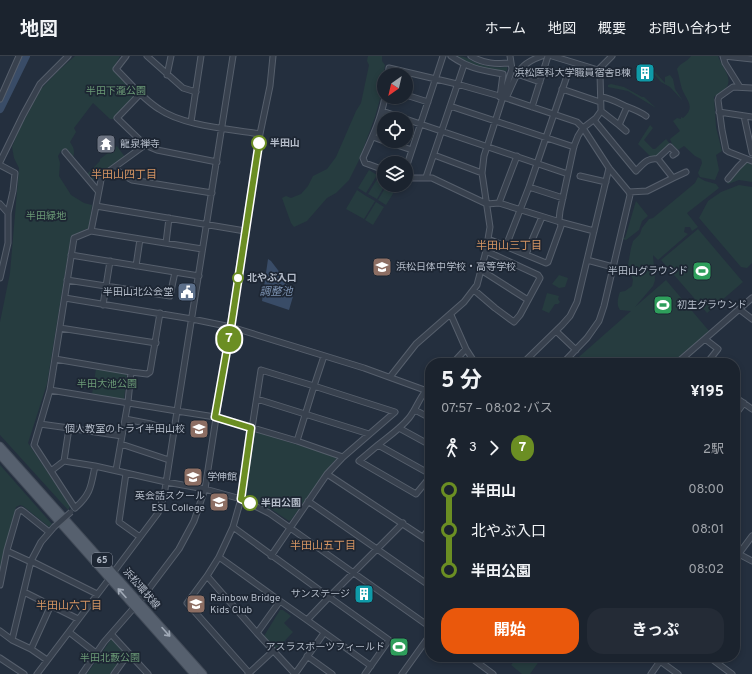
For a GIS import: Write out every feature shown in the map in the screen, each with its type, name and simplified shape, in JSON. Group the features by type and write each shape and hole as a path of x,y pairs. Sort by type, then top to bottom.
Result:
{"main road":[{"name":"浜松環状線","path":"0,446 111,576"},
{"name":"浜松環状線","path":"0,455 137,605 203,674"},
{"name":"浜松環状線","path":"137,605 194,674"}],"street":[{"path":"0,99 19,56"},
{"path":"0,278 8,243 8,213 15,173 0,164 23,115 40,84 68,56"},
{"path":"126,56 116,69 162,111 176,118 191,122 260,134"},
{"path":"147,56 183,88 196,92"},
{"path":"167,75 171,56"},
{"path":"191,122 201,56"},
{"path":"37,674 158,513 162,505 233,56"},
{"path":"82,674 96,653 137,605 179,549 194,521 205,489 260,134 270,86 273,56"},
{"path":"410,156 443,56"},
{"path":"451,56 464,65 476,70 503,74 503,97"},
{"path":"471,56 494,64 511,63"},
{"path":"390,377 416,344 431,330 451,315 467,300 474,290 486,251 490,222 482,173 487,146 512,69 510,56"},
{"path":"503,97 522,66 531,60 542,56"},
{"path":"532,107 548,56"},
{"path":"552,56 598,70"},
{"path":"598,70 612,56"},
{"path":"740,87 725,63 724,56 749,58"},
{"path":"426,177 464,65"},
{"path":"506,246 521,210 568,73 581,66"},
{"path":"488,239 546,263 548,262 561,226 560,222 563,198 574,147 583,128 594,120 601,111 600,74 598,70"},
{"path":"413,74 503,97 577,122 583,128 609,168 629,192 630,195 604,306 599,321 587,338 568,358"},
{"path":"517,74 540,82"},
{"path":"752,88 734,87 719,97 719,112 726,150 746,160 752,161"},
{"path":"562,89 600,100 614,100 644,113"},
{"path":"141,93 117,118 145,145 165,153 217,162"},
{"path":"413,97 428,102"},
{"path":"377,167 365,163 363,158 373,137 384,104"},
{"path":"450,106 574,147"},
{"path":"620,125 628,107"},
{"path":"382,111 442,130 568,174"},
{"path":"601,111 626,131"},
{"path":"719,112 752,117"},
{"path":"744,116 752,153"},
{"path":"594,120 636,171 650,158 657,159 673,178"},
{"path":"373,137 377,138"},
{"path":"91,231 101,180 105,174 145,145"},
{"path":"657,159 670,147 676,153 673,154"},
{"path":"406,148 412,150"},
{"path":"65,152 98,191"},
{"path":"434,155 482,173"},
{"path":"499,203 517,156"},
{"path":"728,179 746,160"},
{"path":"115,167 121,174 132,180 212,193"},
{"path":"528,358 570,316 577,302 609,168"},
{"path":"629,192 647,190 686,172"},
{"path":"580,176 606,182"},
{"path":"413,178 426,177 439,180 487,204 499,203 542,217 594,231"},
{"path":"529,187 563,198"},
{"path":"0,204 8,213"},
{"path":"96,206 245,231"},
{"path":"526,254 542,217"},
{"path":"166,243 170,218"},
{"path":"75,508 34,445 50,390 74,238 91,231 202,250"},
{"path":"136,266 140,239"},
{"path":"474,290 513,322 520,315 540,278 539,275 486,251"},
{"path":"71,255 199,276"},
{"path":"587,260 613,267"},
{"path":"103,305 110,262"},
{"path":"481,270 528,300"},
{"path":"67,280 170,296 175,272"},
{"path":"65,298 160,313 231,327 425,388"},
{"path":"683,358 752,298"},
{"path":"739,309 752,319"},
{"path":"55,359 147,374 150,372 160,313"},
{"path":"451,315 466,349 472,358"},
{"path":"60,328 156,343"},
{"path":"556,331 576,350"},
{"path":"705,339 718,349 711,358"},
{"path":"458,358 466,349"},
{"path":"297,441 324,356"},
{"path":"271,556 327,474 368,434 395,412 261,370 241,499 233,527 219,557 188,603 249,674 273,651"},
{"path":"116,470 128,402 131,372"},
{"path":"50,390 215,417 297,441 343,457"},
{"path":"425,392 409,419 359,461 416,494 425,483"},
{"path":"256,399 368,434"},
{"path":"740,400 752,410"},
{"path":"740,408 744,403"},
{"path":"415,410 425,415"},
{"path":"125,419 151,424 174,432"},
{"path":"40,424 122,436"},
{"path":"51,471 64,461 69,428"},
{"path":"399,428 425,442"},
{"path":"121,444 169,460"},
{"path":"378,445 425,471"},
{"path":"64,461 116,470 166,482 205,489 241,499 263,510 290,527 425,623"},
{"path":"12,640 31,561 38,546 49,532 82,502 90,492 95,466"},
{"path":"126,473 119,522 140,537"},
{"path":"327,474 423,537 425,534"},
{"path":"308,501 425,582"},
{"path":"0,585 7,550 19,511 24,512 49,532"},
{"path":"307,620 403,523"},
{"path":"233,527 389,640 365,674"},
{"path":"740,550 752,536"},
{"path":"7,550 97,594"},
{"path":"740,555 752,561"},
{"path":"219,557 371,666"},
{"path":"207,576 295,674 324,632"},
{"path":"24,592 78,619"},
{"path":"257,633 280,602"},
{"path":"31,649 51,605"},
{"path":"0,631 12,640 31,649 47,660"},
{"path":"69,632 96,653"},
{"path":"111,634 148,674"},
{"path":"402,674 425,642"},
{"path":"114,674 129,653"},
{"path":"307,656 332,674"},
{"path":"0,658 24,674"},
{"path":"477,662 493,674"},
{"path":"650,674 660,662"},
{"path":"665,662 678,674"},
{"path":"716,662 732,674"}],"green space":[{"name":"半田緑地","path":"75,56 120,56 113,69 136,92 136,95 113,119 110,119 93,103 74,128 76,132 70,142 74,150 73,158 65,149 61,151 58,156 60,163 59,176 71,195 84,203 92,205 89,228 71,236 47,384 28,443 70,506 68,510 0,435 0,322 10,273 19,168 14,158 12,147 18,132 41,89"},
{"path":"368,56 382,56 382,61 385,65 385,68 377,68 377,104 379,104 359,160 349,180 336,193 327,198 307,221 294,227 291,223 282,198 286,196 291,198 301,194 308,186 313,176 327,169 336,157 361,103 369,65 367,61"},
{"path":"456,56 487,66 507,67 507,71 481,67"},
{"path":"691,56 718,56 729,81 724,90 714,97 716,127 722,151 716,155 719,170 715,180 700,177 698,173 702,163 701,159 695,156 684,146 678,150 672,144 670,139 680,131 673,121 677,118 683,118 689,111 690,107 682,89 677,69"},
{"path":"654,71 665,83 665,77 670,75 673,79 675,89 683,101 670,87 661,82 653,73"},
{"path":"611,84 624,87 644,97 656,108 628,91 608,87 608,85"},
{"path":"650,125 653,128 644,140 653,149 655,149 666,139 670,144 657,156 650,156 638,144"},
{"path":"117,146 125,157 92,181 87,174 100,161 100,159"},
{"path":"746,162 752,165 752,182 739,180 728,184 727,183"},
{"path":"369,170 377,175 366,193 358,188"},
{"path":"698,177 716,184 719,188 687,213 698,227 692,231 690,227 685,227 684,232 688,234 658,260 653,255 655,280 653,286 635,307 666,280 709,331 678,358 578,358 631,311 620,310 618,301 620,292 625,291 632,286 633,280 628,265 633,241 640,234 642,228 649,219 653,218 695,183"},
{"path":"377,179 377,192 381,192 377,199 368,194"},
{"path":"739,185 752,187 752,263 747,268 741,267 699,218 708,201 721,192"},
{"path":"357,190 366,196 355,214 346,209"},
{"path":"383,192 394,192 386,205 378,200"},
{"path":"366,196 375,201 364,219 355,214"},
{"path":"636,201 648,216 642,221 639,230 626,240 622,239 622,237 625,238"},
{"path":"376,202 384,207 373,225 365,220"},
{"name":"半田山グラウンド","path":"698,229 743,282 707,313 661,260"},
{"path":"559,275 568,278 565,287 559,288 552,284"},
{"path":"547,293 559,296 558,299 560,302 555,304 549,313 542,310"},
{"name":"半田大池公園","path":"96,369 127,373 124,400 92,394"},
{"name":"半田公園","path":"254,431 336,457 289,521 271,509 245,497 243,493"},
{"path":"0,465 52,524 49,527 23,506 20,505 16,507 0,573"},
{"path":"280,610 283,610 291,616 284,623 293,632 275,651 264,636"},
{"name":"半田北藪公園","path":"112,638 126,652 125,655 111,674 87,674"},
{"path":"514,662 538,662 530,674 522,674 511,665"}],"water":[{"name":"調整池","path":"268,259 294,293 289,310 262,301"}],"waterway":[{"path":"0,109 26,56"}],"bus line":[{"name":"7","path":"250,503 241,499 251,428 215,417 231,327 259,143"}],"place":[{"name":"浜松医科大学職員宿舎B棟","path":"645,73"},
{"name":"半田山","path":"259,143"},
{"name":"龍泉禅寺","path":"106,144"},
{"name":"浜松日体中学校・高等学校","path":"382,267"},
{"name":"半田山グラウンド","path":"702,271"},
{"name":"北やぶ入口","path":"238,278"},
{"name":"半田山北公会堂","path":"187,292"},
{"name":"初生グラウンド","path":"663,305"},
{"name":"個人教室のトライ半田山校","path":"199,429"},
{"name":"学伸館","path":"193,477"},
{"name":"英会話スクール ESL College","path":"219,502"},
{"name":"半田公園","path":"250,503"},
{"name":"サンステージ","path":"364,594"},
{"name":"Rainbow Bridge Kids Club","path":"196,604"},
{"name":"アスラスポーツフィールド","path":"399,647"}],"district":[{"name":"半田山四丁目","path":"124,175"},
{"name":"半田山三丁目","path":"509,246"},
{"name":"半田山五丁目","path":"323,546"},
{"name":"半田山六丁目","path":"69,606"}],"park label":[{"name":"半田下瀧公園","path":"116,91"}]}
